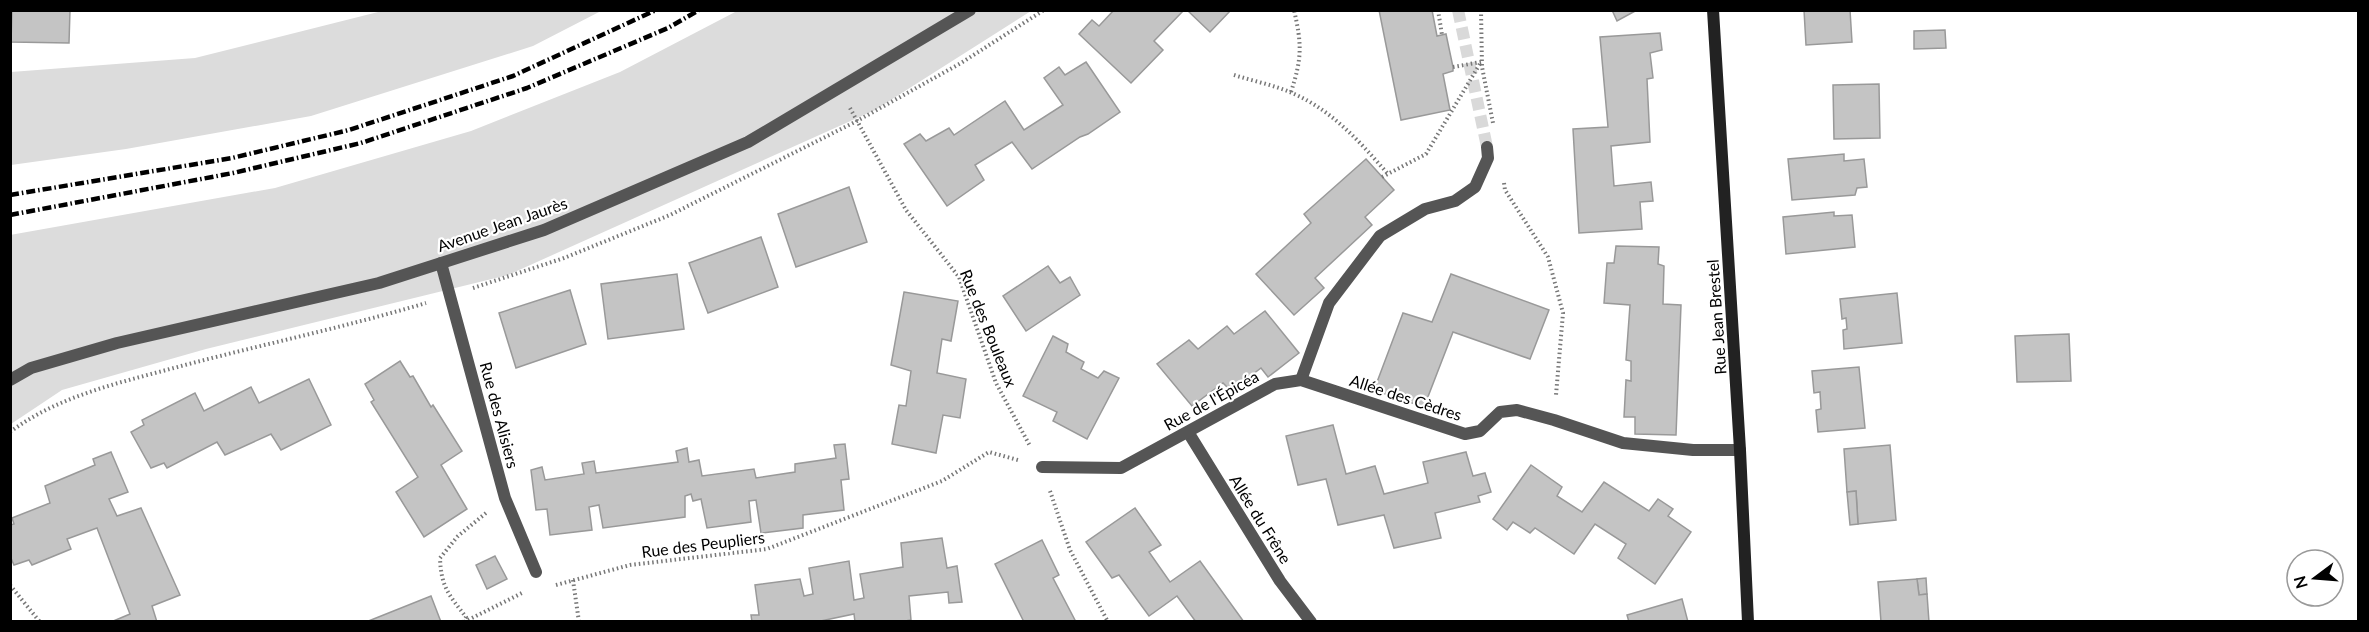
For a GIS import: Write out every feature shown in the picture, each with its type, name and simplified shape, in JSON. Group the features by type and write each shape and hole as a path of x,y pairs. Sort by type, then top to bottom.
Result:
{"street":[{"name":"Avenue Jean Jaurès","path":"10,380 31,368 117,343 379,283 544,230 748,142 970,10"},
{"name":"Rue Jean Brestel","path":"1713,10 1748,621"},
{"path":"1301,380 1329,303 1380,236 1425,209 1455,201 1475,187 1488,158 1487,147"},
{"name":"Rue des Alisiers","path":"441,262 505,498 536,572"},
{"name":"Allée des Cèdres","path":"1301,380 1465,434 1480,431 1500,412 1517,410 1623,443 1693,450 1740,450"},
{"name":"Rue de l'Épicéa","path":"1042,467 1121,468 1275,384 1301,380"},
{"name":"Allée du Frêne","path":"1188,432 1280,581 1311,621"}],"path":[{"path":"1291,92 1299,68 1301,46 1294,10"},
{"path":"1438,10 1442,35"},
{"path":"1480,10 1482,62 1495,134"},
{"path":"1453,67 1482,62"},
{"path":"1382,177 1426,154 1482,62"},
{"path":"1234,75 1291,92 1315,104 1343,125 1388,174"},
{"name":"Rue des Bouleaux","path":"839,88 906,210 959,277 996,383 1042,467 1070,550 1108,621"},
{"path":"1503,178 1505,190 1548,257 1563,313 1554,420"},
{"name":"Rue des Peupliers","path":"550,587 630,565 767,549 942,481 989,452 1042,467"},
{"path":"463,621 466,617 446,591 441,574 440,558 458,536 505,498"},
{"path":"573,580 579,621"},
{"path":"10,585 40,621"},
{"path":"463,621 518,594 529,592"}],"shaded area":[{"path":"386,10 601,11 533,46 311,116 126,149 11,165 11,72 195,58"},
{"path":"737,11 1031,11 875,110 508,275 206,349 62,390 11,424 10,235 275,188 471,131 620,72"}],"building":[{"path":"12,10 70,10 69,43 11,42"},
{"path":"1114,10 1184,10 1154,41 1163,50 1131,83 1079,34 1092,20 1099,26"},
{"path":"1187,10 1231,10 1210,32"},
{"path":"1379,10 1432,10 1437,36 1446,34 1453,67 1453,71 1443,74 1450,110 1401,120"},
{"path":"1612,10 1637,10 1617,21"},
{"path":"1804,10 1850,10 1852,42 1806,45"},
{"path":"1945,30 1946,48 1914,49 1914,31"},
{"path":"1660,33 1662,50 1650,53 1653,78 1647,79 1650,142 1611,146 1614,186 1651,182 1653,201 1640,202 1642,229 1579,233 1573,129 1608,127 1600,37"},
{"path":"1086,62 1120,112 1032,169 1012,142 975,165 984,180 947,206 904,144 920,134 926,141 949,128 954,135 1005,101 1024,130 1063,105 1044,78 1059,67 1065,75"},
{"path":"1879,84 1880,138 1834,139 1833,85"},
{"path":"1844,154 1844,161 1864,159 1867,187 1857,188 1855,195 1792,200 1788,159"},
{"path":"1366,159 1394,190 1365,217 1372,225 1315,278 1324,288 1294,315 1256,274 1311,223 1304,214"},
{"path":"849,187 867,242 796,267 778,214"},
{"path":"1834,212 1834,216 1852,215 1855,247 1786,254 1783,217"},
{"path":"761,237 778,287 708,313 689,263"},
{"path":"1616,246 1659,247 1658,264 1664,266 1663,304 1681,305 1676,435 1635,434 1635,417 1624,417 1626,380 1631,381 1631,361 1626,360 1630,305 1604,303 1607,263 1614,263"},
{"path":"1048,266 1060,283 1070,277 1080,295 1026,331 1003,296"},
{"path":"677,274 684,329 608,339 601,284"},
{"path":"1451,274 1549,310 1530,359 1453,332 1424,407 1374,390 1403,313 1432,322"},
{"path":"570,290 586,344 516,368 499,313"},
{"path":"904,292 958,301 951,341 942,339 937,373 966,379 960,418 943,415 936,453 892,444 899,405 906,406 911,371 891,365"},
{"path":"1897,293 1902,343 1844,349 1843,330 1847,329 1846,318 1842,319 1840,299"},
{"path":"1265,311 1299,353 1268,377 1261,368 1231,391 1223,383 1192,406 1157,364 1189,340 1198,349 1227,326 1234,334"},
{"path":"2069,334 2071,381 2017,382 2015,336"},
{"path":"1053,336 1068,344 1066,352 1084,362 1081,369 1098,378 1104,371 1119,378 1087,439 1053,421 1057,412 1023,396"},
{"path":"400,361 410,377 413,376 431,407 433,405 462,451 441,465 467,509 424,537 396,492 418,477 371,402 374,400 365,384"},
{"path":"1859,367 1865,428 1818,432 1816,410 1821,409 1820,392 1814,393 1812,371"},
{"path":"309,379 331,425 281,450 271,434 225,455 217,442 167,468 164,463 151,468 131,432 144,425 142,420 195,393 204,411 251,387 259,403"},
{"path":"1333,425 1346,474 1375,466 1384,494 1428,483 1423,462 1466,452 1473,476 1485,473 1491,492 1478,496 1480,502 1435,513 1441,538 1394,548 1384,515 1338,525 1326,479 1298,485 1286,436"},
{"path":"845,444 849,479 841,480 844,510 803,515 803,528 761,533 756,500 749,501 751,522 707,528 701,499 693,501 691,494 685,496 685,517 603,528 599,505 589,507 592,530 550,535 547,509 536,510 531,470 542,467 545,480 584,474 582,463 594,461 596,473 678,462 676,451 687,448 689,462 699,460 702,476 754,469 756,478 795,472 795,464 836,458 834,445"},
{"path":"1890,445 1896,520 1858,524 1856,491 1847,492 1844,449"},
{"path":"111,452 128,492 109,499 117,516 141,508 180,595 152,606 157,622 111,622 130,614 97,528 67,539 71,549 32,565 29,560 14,565 10,556 10,525 14,524 12,518 50,503 45,486 95,465 93,459"},
{"path":"1531,465 1562,487 1557,496 1582,512 1604,482 1649,511 1658,499 1673,509 1668,516 1691,532 1655,584 1618,558 1626,544 1595,524 1574,554 1535,528 1530,533 1513,522 1507,530 1493,519"},
{"path":"1856,491 1858,524 1850,525 1847,492"},
{"path":"1135,508 1161,545 1149,552 1170,582 1200,561 1244,622 1196,622 1177,596 1149,616 1119,575 1112,578 1086,542"},
{"path":"942,538 947,568 957,566 962,602 949,603 948,592 909,596 911,620 899,622 855,622 854,614 816,622 752,622 751,615 759,615 755,585 800,579 804,596 813,594 809,568 849,561 854,600 864,598 860,574 903,567 901,543"},
{"path":"1042,540 1059,575 1053,578 1076,622 1024,622 995,564"},
{"path":"495,556 507,579 487,589 476,565"},
{"path":"1926,578 1927,594 1919,595 1917,579"},
{"path":"1917,579 1919,595 1927,594 1929,622 1881,622 1878,582"},
{"path":"431,596 441,622 366,622"},
{"path":"1682,599 1688,622 1629,622 1627,615"}],"tunnel":[{"path":"1458,10 1487,147"}],"railway":[{"path":"10,195 232,158 349,130 513,76 656,10"},
{"path":"10,215 233,173 361,143 527,88 668,28 699,10"}]}
